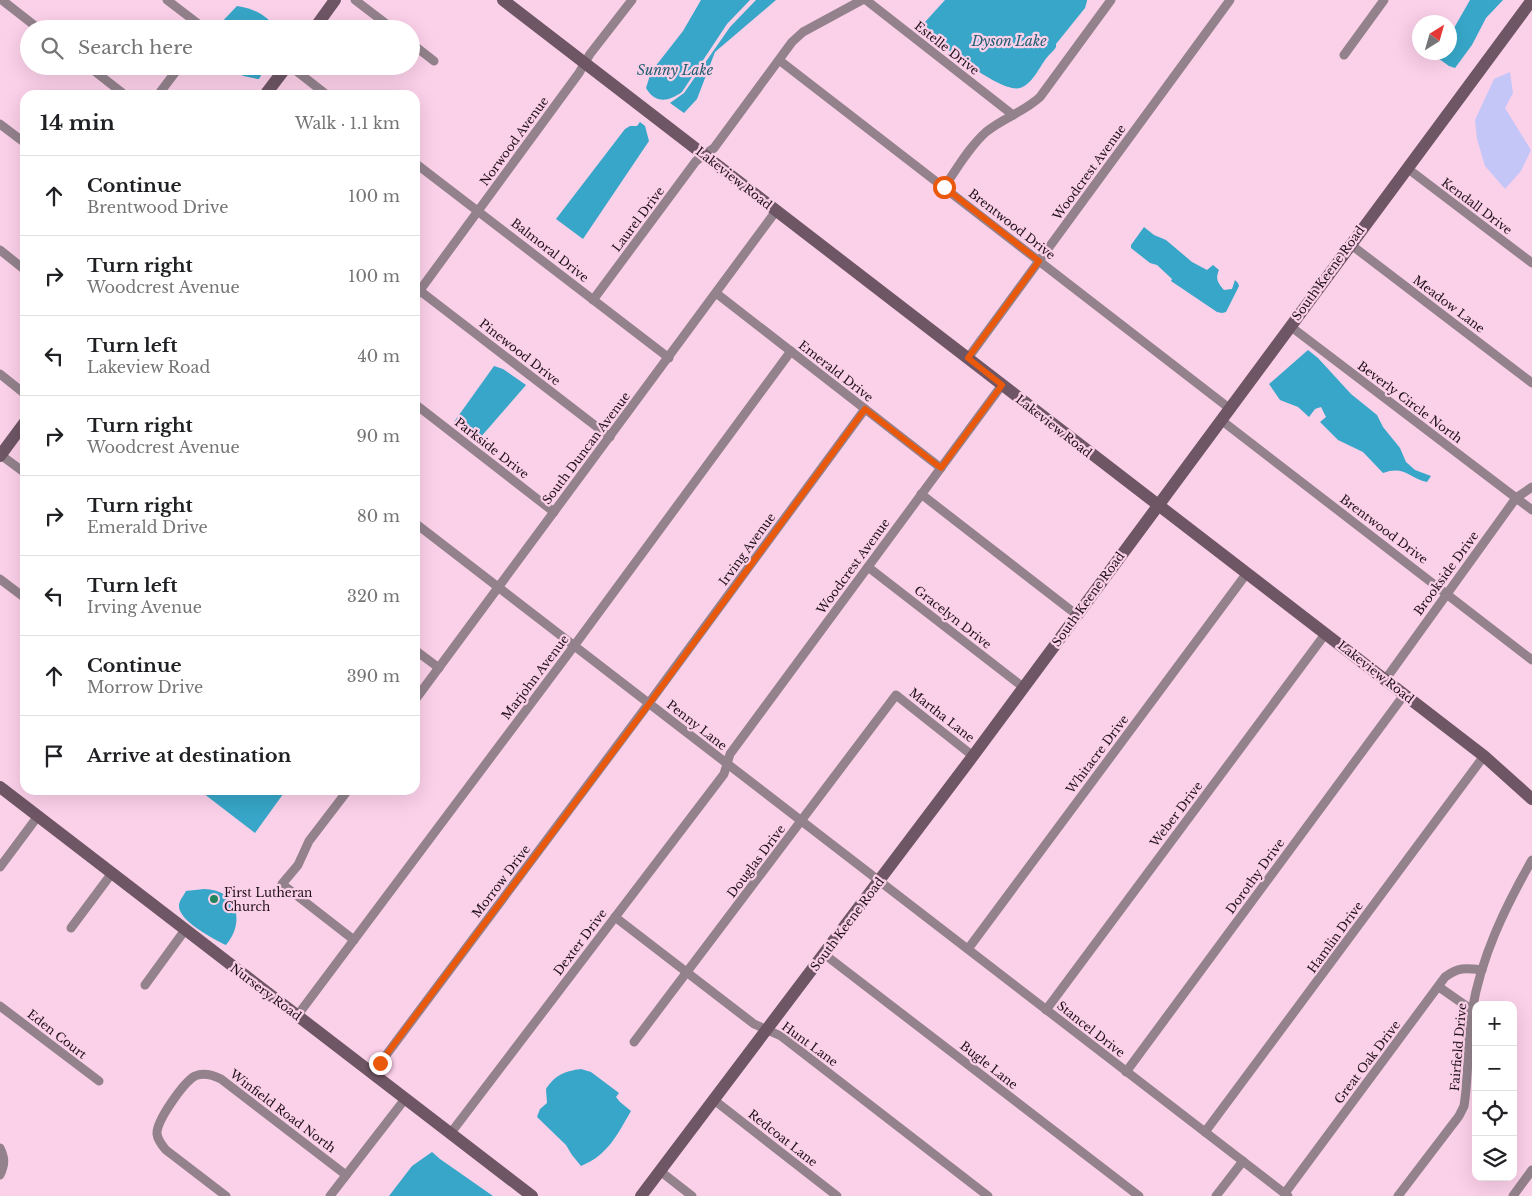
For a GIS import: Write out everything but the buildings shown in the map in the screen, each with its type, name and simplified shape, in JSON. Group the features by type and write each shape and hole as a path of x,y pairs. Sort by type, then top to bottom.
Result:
{"street":[{"path":"2,0 28,20"},
{"path":"168,0 194,20"},
{"path":"321,20 335,0"},
{"path":"355,0 381,20"},
{"name":"Lakeview Road","path":"503,0 1484,756 1532,799"},
{"name":"Norwood Avenue","path":"420,287 478,211 590,54 632,0"},
{"path":"704,155 714,148 792,42 803,32 862,0"},
{"name":"Estelle Drive","path":"866,0 1013,115"},
{"path":"944,187 985,133 1031,106 1040,97 1111,0"},
{"name":"Woodcrest Avenue","path":"968,358 1230,0"},
{"path":"1344,55 1384,0"},
{"name":"South Keene Road","path":"641,1196 973,756 1532,0"},
{"path":"420,50 434,60"},
{"name":"Brentwood Drive","path":"779,60 1230,408"},
{"path":"100,75 119,90"},
{"path":"162,90 173,75"},
{"path":"269,90 281,75"},
{"path":"300,75 321,90"},
{"path":"0,124 20,139"},
{"name":"Laurel Drive","path":"593,300 696,161 704,155"},
{"name":"Balmoral Drive","path":"420,167 669,358"},
{"name":"Kendall Drive","path":"1407,168 1532,263"},
{"name":"South Duncan Avenue","path":"420,693 776,211"},
{"name":"Meadow Lane","path":"1350,244 1532,383"},
{"path":"0,250 20,266"},
{"name":"Pinewood Drive","path":"420,293 610,437"},
{"name":"Emerald Drive","path":"716,293 941,468"},
{"name":"Beverly Circle North","path":"1290,326 1532,510"},
{"name":"Marjohn Avenue","path":"298,1016 791,351"},
{"path":"0,374 20,390"},
{"name":"Woodcrest Avenue","path":"726,764 730,754 1002,385"},
{"name":"Parkside Drive","path":"420,408 554,512"},
{"name":"Irving Avenue","path":"649,704 865,409"},
{"name":"Brentwood Drive","path":"1221,420 1532,660"},
{"path":"20,429 1,456 20,469"},
{"name":"Brookside Drive","path":"1384,680 1516,498 1532,486"},
{"path":"921,494 1076,615"},
{"name":"Penny Lane","path":"420,526 879,881"},
{"name":"Gracelyn Drive","path":"868,567 1023,688"},
{"name":"Whitacre Drive","path":"968,949 1247,573"},
{"path":"0,579 20,594"},
{"name":"Weber Drive","path":"1046,1010 1326,634"},
{"path":"420,654 439,668"},
{"name":"Dorothy Drive","path":"1126,1072 1404,694"},
{"name":"Martha Lane","path":"896,695 973,756"},
{"name":"Douglas Drive","path":"634,1042 896,695"},
{"name":"Morrow Drive","path":"372,1074 649,704"},
{"name":"Hamlin Drive","path":"1206,1132 1484,756"},
{"name":"Dexter Drive","path":"450,1134 724,774 726,764"},
{"name":"Nursery Road","path":"0,787 532,1196"},
{"path":"344,795 309,841 298,865 282,884 354,940"},
{"path":"0,867 38,816"},
{"name":"Fairfield Drive","path":"1474,1001 1493,935 1510,898 1532,860"},
{"path":"70,928 112,873"},
{"name":"Stancel Drive","path":"879,881 1287,1195"},
{"name":"Hunt Lane","path":"615,917 754,1024 781,1036 988,1196"},
{"path":"145,985 185,930"},
{"name":"Bugle Lane","path":"824,954 1139,1196"},
{"name":"Great Oak Drive","path":"1287,1195 1445,977 1455,970 1466,968 1482,970"},
{"path":"1439,987 1472,1010"},
{"name":"Eden Court","path":"0,1006 99,1082"},
{"name":"Fairfield Drive","path":"1398,1196 1464,1106 1472,1010"},
{"name":"Winfield Road North","path":"226,1196 166,1150 160,1143 157,1133 160,1118 186,1084 201,1074 221,1079 346,1175"},
{"path":"330,1196 405,1099"},
{"name":"Redcoat Lane","path":"714,1100 838,1196"},
{"path":"0,1148 4,1158 4,1167 0,1174"},
{"path":"1216,1196 1243,1161"},
{"path":"1513,1196 1532,1170"},
{"path":"660,1171 692,1196"}],"shaded area":[{"path":"1510,72 1513,93 1505,108 1531,150 1521,171 1505,189 1485,166 1477,139 1475,120 1494,79"}],"water":[{"name":"Sunny Lake","path":"701,0 750,0 727,24 682,92 672,98 658,99 646,88 651,72 683,31"},
{"path":"756,0 776,0 715,52 697,99 684,113 670,103 684,93 730,27"},
{"name":"Dyson Lake","path":"945,0 1087,1 1085,8 1056,44 1055,49 1047,57 1030,82 1020,88 1011,88 986,76 956,56 925,30 925,22"},
{"path":"1470,0 1503,0 1486,18 1472,45 1455,68 1441,60 1457,60 1457,23"},
{"path":"237,6 250,9 269,20 224,20"},
{"path":"241,75 261,75 259,79"},
{"path":"640,122 645,126 649,141 583,239 556,219 625,129 630,126 637,126"},
{"path":"1144,227 1154,235 1166,240 1192,262 1207,270 1213,265 1219,270 1218,281 1224,290 1232,289 1235,280 1238,283 1239,286 1226,312 1217,312 1171,281 1172,279 1157,265 1150,263 1131,248 1131,245"},
{"path":"1308,350 1318,358 1351,394 1377,415 1383,427 1400,448 1406,462 1415,470 1431,476 1427,482 1401,471 1396,470 1383,473 1363,452 1338,440 1320,422 1326,417 1321,407 1315,409 1309,417 1298,407 1280,400 1269,384"},
{"path":"494,366 503,369 526,385 479,439 463,432 454,422"},
{"path":"206,795 282,795 255,833"},
{"path":"215,890 224,895 235,908 237,917 236,927 226,945 198,929 180,911 179,903 186,891"},
{"path":"581,1069 591,1072 619,1093 616,1097 631,1111 605,1150 581,1166 566,1145 537,1117 540,1109 547,1103 546,1089 553,1080 570,1071"},
{"path":"432,1152 493,1196 389,1196 412,1166"}],"place":[{"name":"First Lutheran Church","path":"214,899"}],"route":[{"path":"380,1063 649,704 865,409 941,468 1002,385 968,358 1039,261 944,187"}]}
